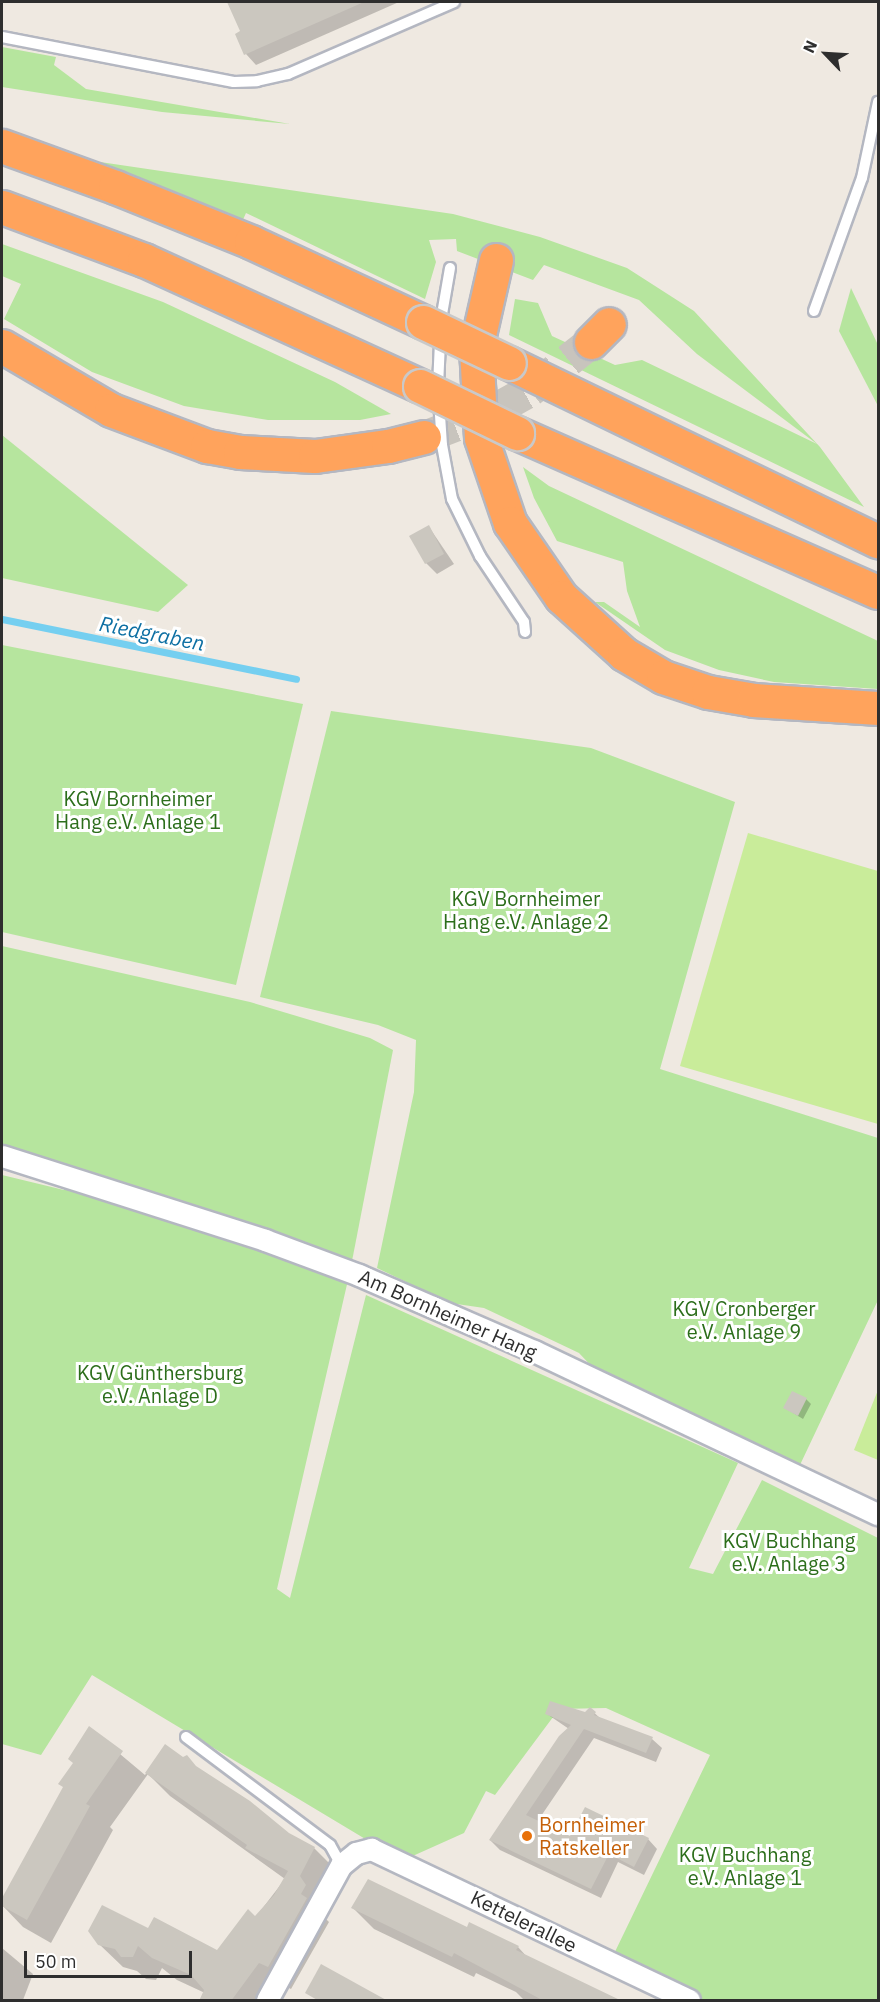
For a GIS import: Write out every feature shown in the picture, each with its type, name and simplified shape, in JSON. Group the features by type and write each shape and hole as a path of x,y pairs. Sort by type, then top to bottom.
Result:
{"highway":[{"path":"2,146 240,238 423,322 879,541"},
{"path":"2,207 144,260 420,386 517,433 879,592"},
{"path":"496,261 476,348 481,438 510,523 561,597 624,654 663,677 708,692 754,700 879,708"},
{"path":"2,346 111,410 207,446 259,454 315,456 370,450 424,437"}],"street":[{"name":"Am Bornheimer Hang","path":"2,1156 265,1240 359,1275 534,1351 879,1514"},
{"name":"Kettelerallee","path":"349,1859 371,1849 689,2001"},
{"path":"276,1998 349,1859"}],"lane":[{"path":"2,37 234,82 256,81 288,74 454,2"},
{"path":"814,311 862,178 879,102"},
{"path":"450,267 441,320 438,385 442,445 452,499 480,556 524,622 525,632"},
{"path":"186,1737 349,1859"}],"green space":[{"path":"2,47 56,57 54,65 86,89 290,124 162,112 2,87"},
{"path":"73,158 453,214 540,237 627,268 694,311 820,447 864,507 509,335 515,299 538,303 552,336 615,365 642,360 817,444 697,354 639,300 544,265 533,280 457,251 456,239 429,240 436,262 425,299 246,213 241,224"},
{"path":"2,244 163,302 335,382 391,414 360,420 268,420 184,406 92,372 4,319 21,284 2,276"},
{"path":"851,288 878,345 878,406 839,331"},
{"path":"2,435 188,585 158,612 2,578"},
{"path":"523,467 549,486 878,641 878,689 774,682 719,670 665,650 595,602 604,602 640,627 627,591 623,562 557,541 534,498"},
{"name":"KGV Bornheimer Hang e.V. Anlage 1","path":"2,645 303,704 236,985 2,932"},
{"name":"KGV Bornheimer Hang e.V. Anlage 2","path":"331,711 591,748 735,802 660,1069 878,1138 878,1300 799,1467 598,1373 579,1353 484,1308 450,1303 377,1268 414,1092 416,1040 378,1025 260,997"},
{"path":"748,833 878,871 878,1124 680,1066"},
{"path":"2,946 250,1002 370,1038 393,1050 352,1261 2,1146"},
{"path":"2,1175 64,1190 65,1185 348,1280 277,1589 290,1598 366,1295 738,1463 689,1568 713,1574 762,1480 878,1538 878,2000 697,2000 611,1960 710,1755 606,1708 559,1709 495,1795 486,1791 464,1833 406,1859 377,1846 92,1675 41,1755 2,1744"},
{"path":"878,1390 878,1460 854,1450"}],"building":[{"path":"227,2 364,2 244,55 235,34 240,31"},
{"path":"429,525 444,554 425,564 409,536"},
{"path":"792,1391 807,1398 798,1416 783,1408"},
{"path":"550,1701 585,1712 590,1707 596,1712 594,1715 653,1737 646,1753 584,1729 526,1815 570,1836 585,1807 649,1838 634,1867 609,1854 591,1889 489,1840 559,1736 571,1725 545,1714"},
{"path":"89,1726 123,1751 86,1804 90,1806 27,1920 2,1906 2,1898 63,1787 58,1784 73,1763 68,1759"},
{"path":"165,1744 183,1757 187,1755 196,1766 250,1801 289,1833 315,1847 300,1876 306,1885 301,1894 307,1898 268,1967 259,1963 231,2001 199,2001 204,1990 191,1975 152,1958 138,1946 133,1957 121,1957 115,1949 98,1945 88,1931 102,1905 148,1928 154,1917 217,1950 248,1909 255,1916 274,1895 288,1871 245,1848 247,1845 145,1773"},
{"path":"368,1879 467,1927 469,1922 519,1946 516,1950 622,2001 544,2001 454,1953 452,1957 351,1908"},
{"path":"321,1964 388,2001 319,2001 305,1993"}],"waterway":[{"name":"Riedgraben","path":"2,619 296,679"}],"tunnel":[{"path":"424,437 496,409 530,390 591,342"}],"place":[{"name":"Bornheimer Ratskeller","path":"527,1836"}],"park label":[{"name":"KGV Cronberger e.V. Anlage 9","path":"744,1320"},
{"name":"KGV Günthersburg e.V. Anlage D","path":"160,1384"},
{"name":"KGV Buchhang e.V. Anlage 3","path":"789,1552"},
{"name":"KGV Buchhang e.V. Anlage 1","path":"745,1866"}]}
